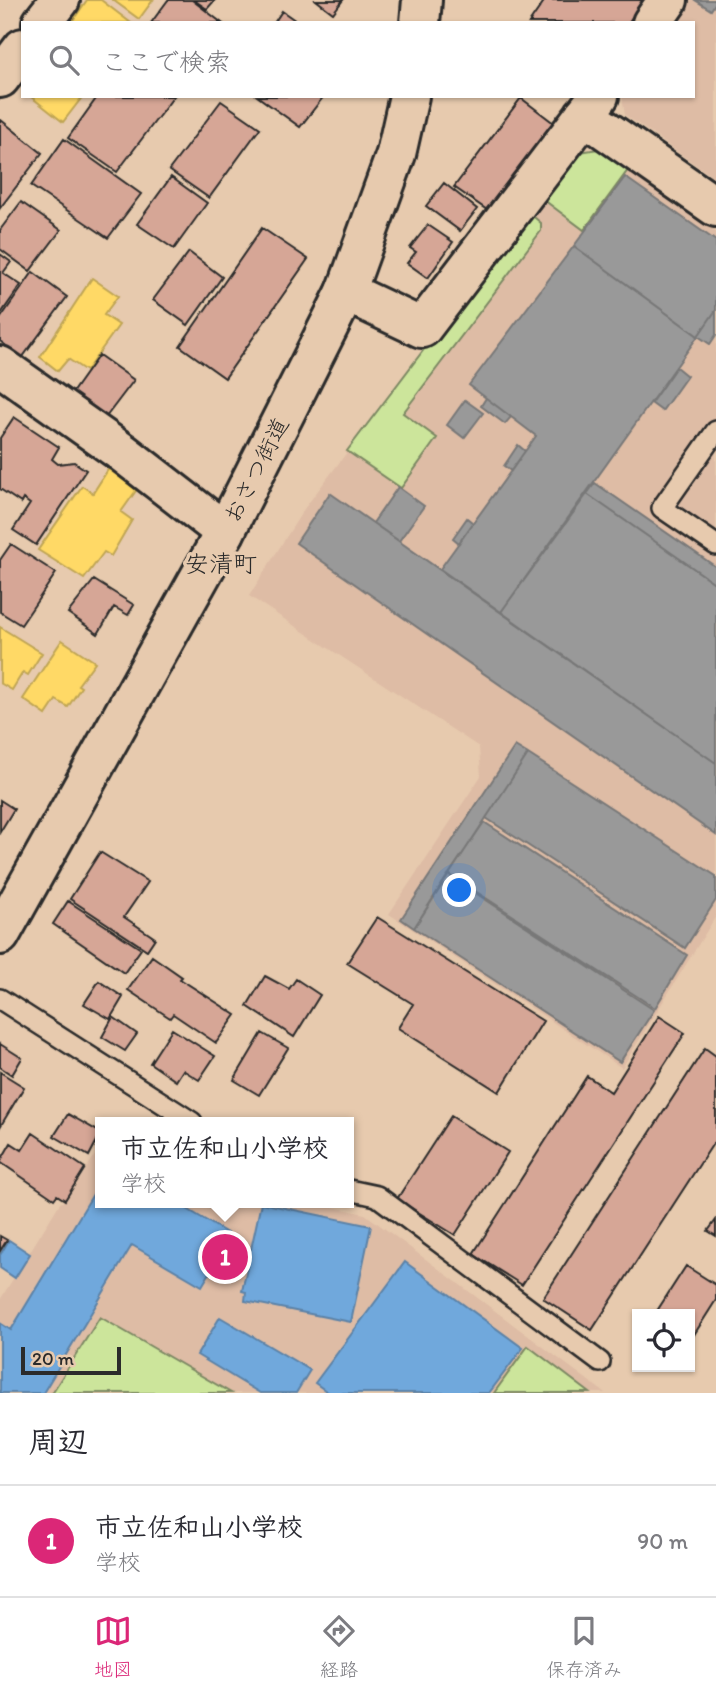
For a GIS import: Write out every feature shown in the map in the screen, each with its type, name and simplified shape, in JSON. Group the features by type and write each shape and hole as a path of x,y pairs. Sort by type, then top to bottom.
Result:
{"street":[{"path":"44,21 60,0"},
{"path":"420,21 422,0"},
{"path":"653,21 668,0"},
{"path":"0,78 21,51"},
{"name":"おさつ街道","path":"0,935 225,532 346,292 396,154 409,98"},
{"path":"346,292 422,328 592,106 716,208"},
{"path":"5,381 123,453 225,532"}],"lane":[{"path":"716,431 662,508 716,545"},
{"path":"0,999 184,1117"},
{"path":"354,1191 377,1196 600,1362"}],"shaded area":[{"path":"684,0 716,0 716,179 625,115 622,98 695,98 695,21 669,21"},
{"path":"598,149 716,232 716,916 622,1068 389,914 481,776 479,747 249,596 304,509 574,153"},
{"path":"95,1155 95,1208 338,1208 365,1214 605,1393 0,1393 0,1300 60,1203 66,1200"}],"green space":[{"path":"598,149 628,170 584,230 540,197 574,153"},
{"path":"528,212 541,223 541,231 403,413 437,438 401,488 347,451"},
{"path":"100,1317 231,1393 52,1393"},
{"path":"528,1346 590,1393 494,1393"}],"building: 住宅":[{"path":"87,0 101,0 128,21 72,21"},
{"path":"113,0 153,0 139,19"},
{"path":"33,98 81,98 63,122"},
{"path":"92,278 118,296 104,315 119,325 86,371 68,359 58,371 40,357"},
{"path":"111,465 140,485 121,512 132,520 111,556 104,552 84,579 38,550 82,486 93,493"},
{"path":"0,627 42,653 28,675 23,672 12,690 0,683"},
{"path":"62,640 95,662 78,685 81,687 68,707 56,700 46,715 23,699"}],"building: 教育":[{"path":"95,1191 95,1208 185,1208 232,1236 202,1286 132,1245 43,1393 0,1393 0,1323 11,1330"},
{"path":"260,1208 285,1208 371,1226 351,1322 245,1301 246,1292 242,1291"},
{"path":"9,1240 30,1254 15,1278 0,1268 0,1255"},
{"path":"405,1262 523,1348 489,1393 329,1393 315,1383"},
{"path":"220,1317 310,1370 296,1393 260,1393 197,1355"}],"building: 工業":[{"path":"695,0 716,0 716,2 711,10"},
{"path":"625,177 716,241 716,310 698,336 574,246"},
{"path":"574,246 698,336 501,612 440,569 536,436 469,385"},
{"path":"716,310 716,335 710,344 698,336"},
{"path":"676,367 687,376 662,411 651,403"},
{"path":"486,398 511,417 505,424 481,406"},
{"path":"465,400 483,413 464,438 447,425"},
{"path":"518,445 525,451 511,471 504,466"},
{"path":"595,483 716,567 716,584 587,494"},
{"path":"398,487 424,506 399,541 373,523"},
{"path":"330,493 716,763 716,835 296,543"},
{"path":"587,494 716,584 716,763 501,612"},
{"path":"467,518 473,523 459,543 453,538"},
{"path":"515,746 528,754 414,928 401,919"},
{"path":"528,754 716,876 716,900 685,948 486,818"},
{"path":"484,822 687,955 655,1008 449,874"},
{"path":"448,875 654,1010 620,1062 414,928"}],"building: その他":[{"path":"168,0 192,0 219,21 152,21"},
{"path":"194,0 215,0 207,9"},
{"path":"316,0 343,0 333,13"},
{"path":"545,0 644,0 629,21 530,21"},
{"path":"282,11 296,21 275,21"},
{"path":"97,98 172,98 117,172 68,138"},
{"path":"260,98 322,98 300,127"},
{"path":"521,98 555,124 490,212 454,187"},
{"path":"221,101 260,128 209,198 169,170"},
{"path":"0,120 42,153 0,208"},
{"path":"64,139 141,194 108,238 31,186"},
{"path":"171,177 207,203 174,249 137,224"},
{"path":"444,183 477,209 460,231 426,206"},
{"path":"21,202 61,230 30,271 0,249 0,230"},
{"path":"428,225 453,242 428,278 407,263 416,252 410,248"},
{"path":"262,228 308,259 225,378 180,346"},
{"path":"189,252 222,277 188,325 153,300"},
{"path":"0,254 11,262 3,273 21,285 0,315"},
{"path":"33,272 67,297 22,358 0,341 0,319"},
{"path":"99,355 134,380 106,417 72,393"},
{"path":"14,417 59,447 52,459 58,464 74,462 86,470 36,545 13,530 30,504 23,499 21,503 0,489 0,438"},
{"path":"11,544 56,573 21,625 0,612 0,560"},
{"path":"94,580 134,605 128,615 114,607 98,634 68,613"},
{"path":"0,800 14,809 0,832"},
{"path":"100,852 148,882 124,917 155,938 147,950 70,899"},
{"path":"68,901 141,949 124,973 53,924"},
{"path":"377,917 543,1021 499,1092 398,1028 413,1004 347,963"},
{"path":"152,956 182,977 180,979 236,1015 216,1043 173,1014 170,1018 128,990"},
{"path":"265,976 289,989 296,979 320,995 294,1037 247,1006"},
{"path":"99,981 123,997 110,1019 84,1004"},
{"path":"659,1016 685,1033 522,1285 473,1254 587,1076 611,1092"},
{"path":"113,1017 137,1034 125,1051 102,1037"},
{"path":"172,1029 215,1056 199,1080 183,1070 176,1081 150,1063"},
{"path":"262,1033 288,1048 259,1095 234,1080"},
{"path":"0,1044 22,1058 12,1075 0,1067"},
{"path":"705,1048 716,1056 716,1139 592,1330 543,1298"},
{"path":"0,1072 24,1087 0,1127"},
{"path":"68,1114 95,1130 95,1144 89,1156 54,1136"},
{"path":"451,1116 508,1152 455,1235 397,1199"},
{"path":"33,1133 85,1168 65,1200 57,1195 54,1199 0,1162 11,1143 22,1150"},
{"path":"716,1220 716,1236 708,1231"},
{"path":"0,1236 7,1240 0,1251"},
{"path":"686,1266 716,1285 716,1300 695,1333 695,1309 658,1309"}],"place":[{"name":"市立佐和山小学校","path":"225,1257"}],"district":[{"name":"安清町","path":"221,563"}]}
